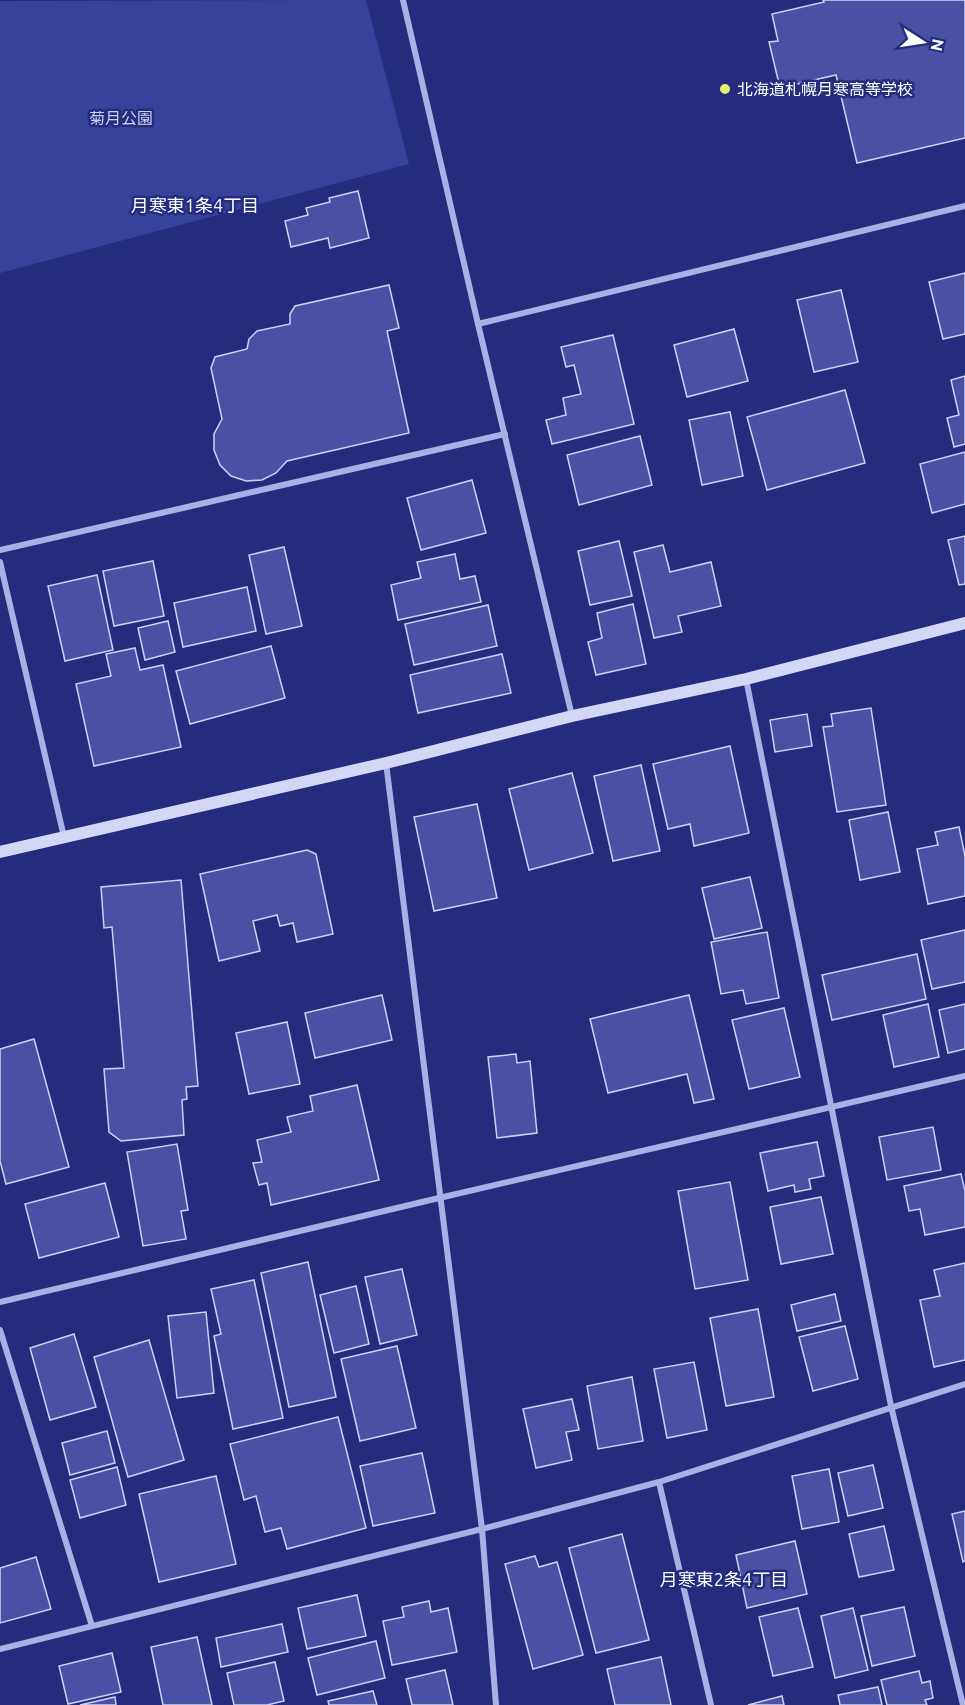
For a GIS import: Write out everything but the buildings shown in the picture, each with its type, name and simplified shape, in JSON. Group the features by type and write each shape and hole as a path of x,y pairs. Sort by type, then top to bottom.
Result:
{"street":[{"path":"403,0 572,716"},
{"path":"478,324 965,206"},
{"path":"0,550 505,434"},
{"path":"0,562 64,837"},
{"path":"0,852 386,763 572,716 746,679 965,624"},
{"path":"746,679 891,1406 963,1705"},
{"path":"386,763 482,1529 496,1705"},
{"path":"0,1302 965,1076"},
{"path":"0,1330 92,1626"},
{"path":"0,1649 482,1529 659,1482 965,1384"},
{"path":"659,1482 711,1705"}],"green space":[{"name":"菊月公園","path":"366,0 409,164 0,273 0,1"}],"place":[{"name":"北海道札幌月寒高等学校","path":"725,89"}],"district":[{"name":"月寒東1条4丁目","path":"195,205"},
{"name":"月寒東2条4丁目","path":"724,1579"}]}
